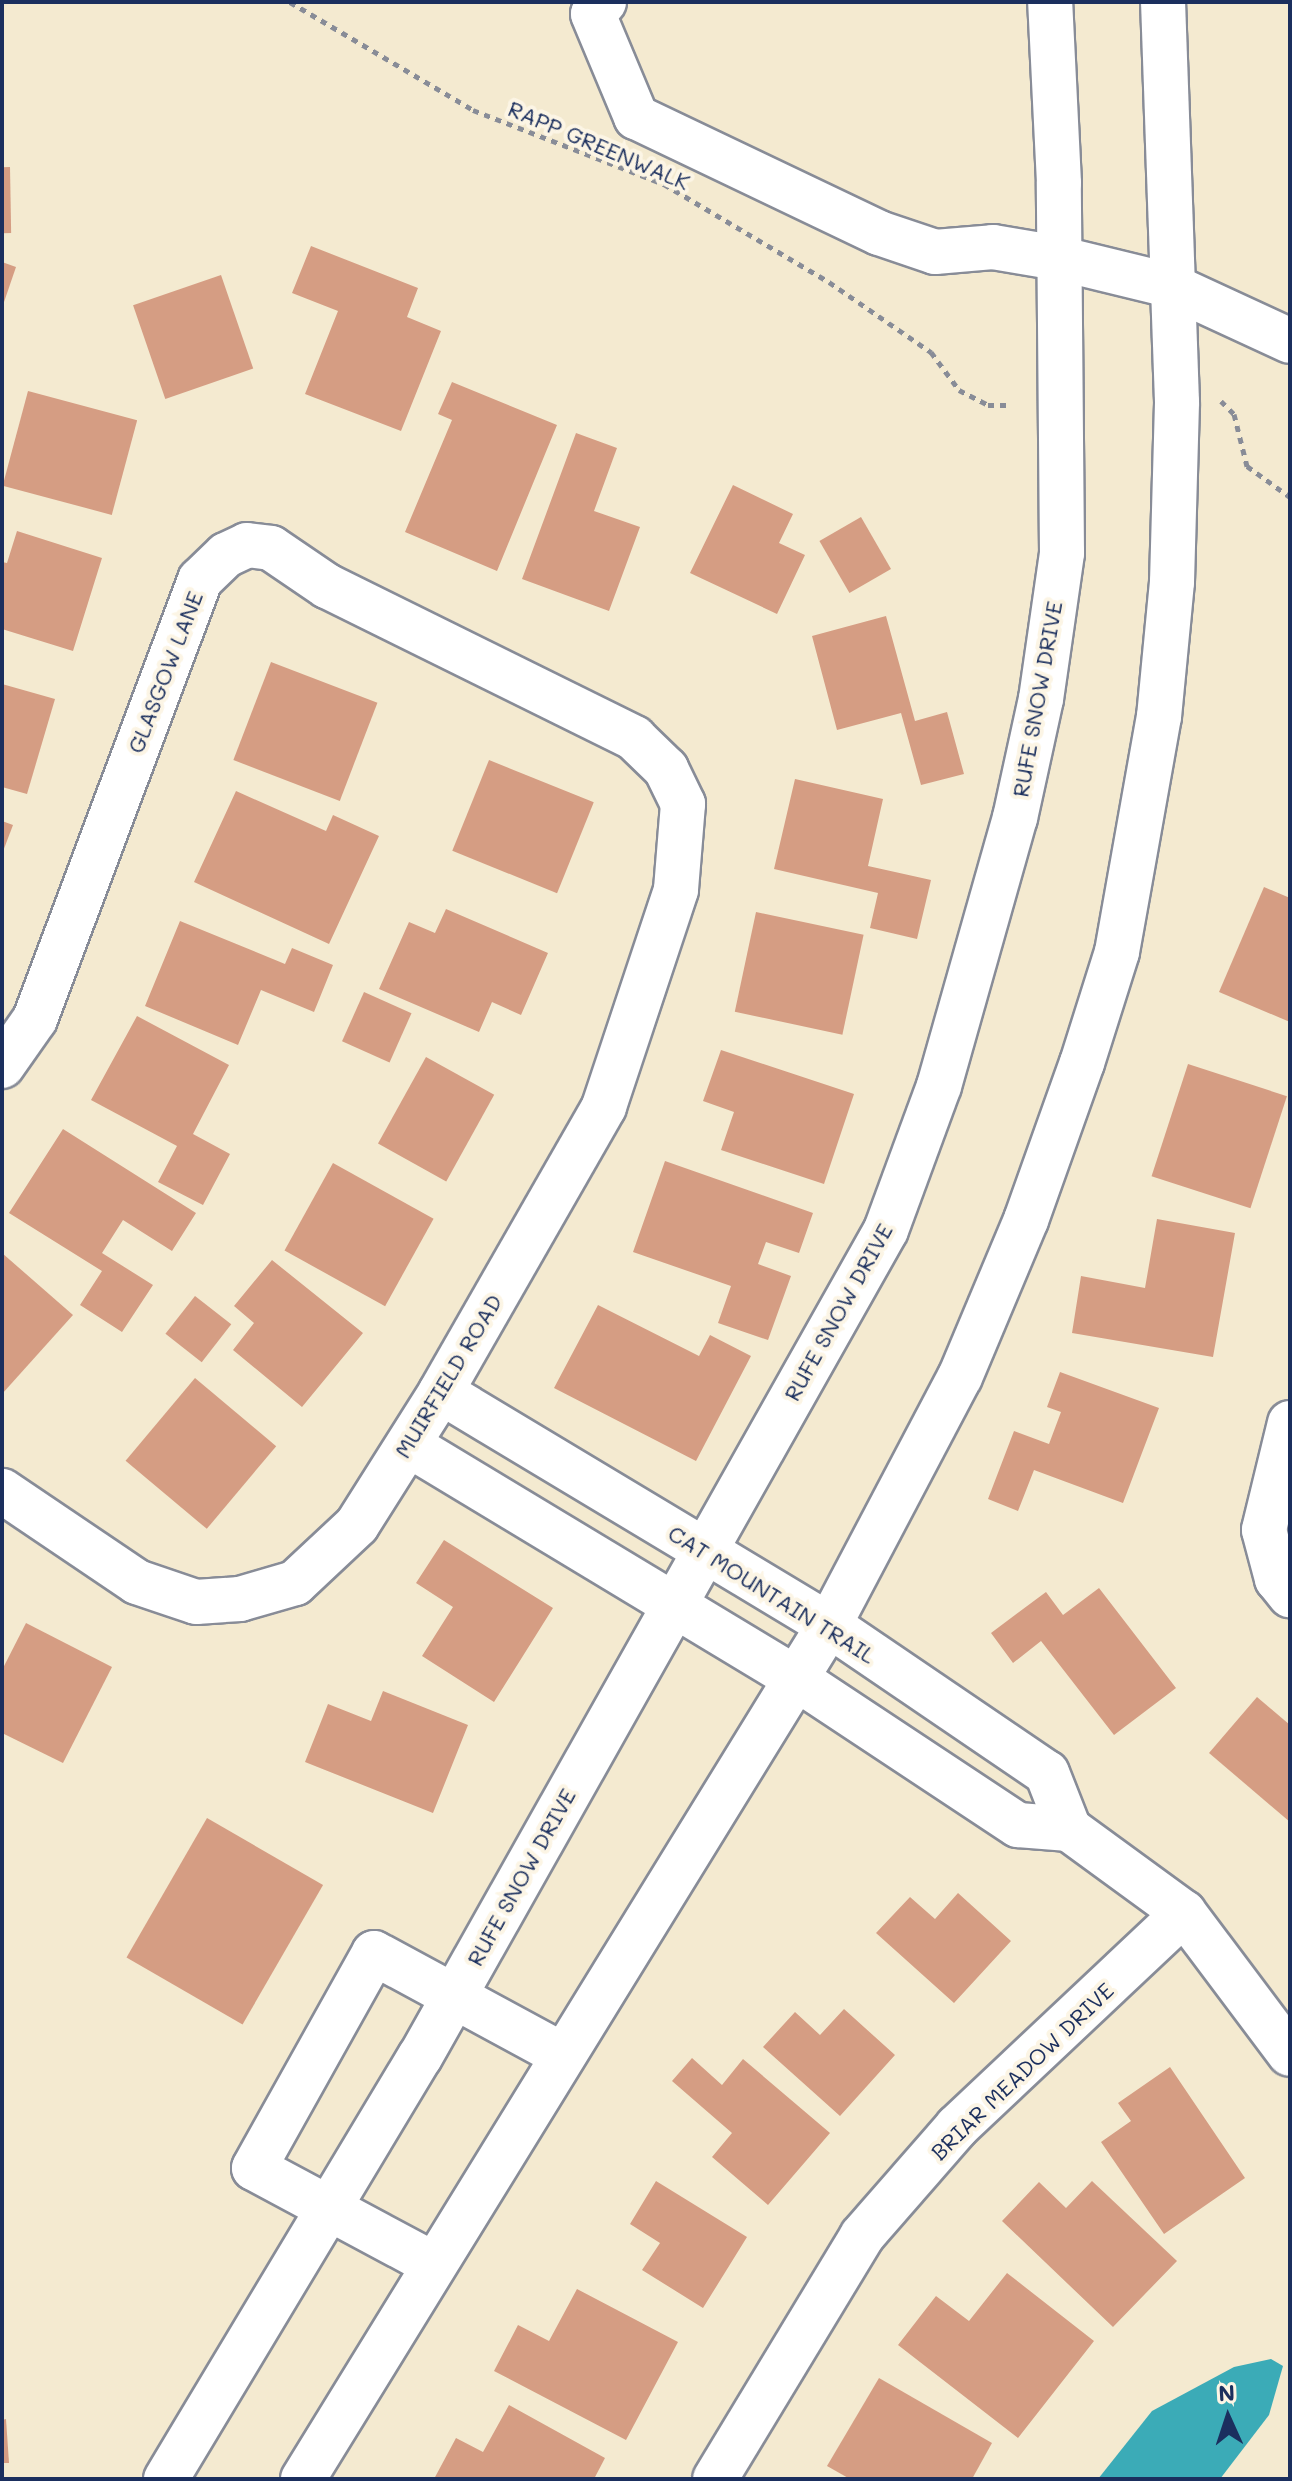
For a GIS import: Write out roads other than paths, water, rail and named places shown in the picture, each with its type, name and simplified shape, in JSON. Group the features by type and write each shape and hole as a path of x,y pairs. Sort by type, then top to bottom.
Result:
{"street":[{"path":"604,2 593,14 636,117 879,233 935,252 993,247 1058,258 1169,285 1290,341"},
{"name":"RUFE SNOW DRIVE","path":"166,2479 455,1995 886,1230 939,1086 983,942 1041,699 1062,553 1058,258 1050,2"},
{"path":"303,2479 561,2054 829,1625 960,1377 1026,1220 1117,952 1159,717 1172,582 1177,402 1169,285 1163,2"},
{"name":"GLASGOW LANE","path":"2,1066 35,1019 200,580 226,555 247,545 271,548 327,586 634,738 666,769 683,804 684,844"},
{"name":"MUIRFIELD ROAD","path":"2,1491 137,1582 196,1602 240,1599 295,1583 357,1525 441,1392 604,1107 676,890 684,844"},
{"name":"CAT MOUNTAIN TRAIL","path":"441,1392 829,1625 1047,1773 1069,1829"},
{"path":"1290,1423 1264,1530 1277,1579 1290,1595"},
{"path":"409,1445 797,1679 1018,1825 1069,1829 1184,1913 1290,2054"},
{"name":"BRIAR MEADOW DRIVE","path":"715,2479 862,2236 957,2127 1184,1913"},
{"path":"433,2264 254,2168 374,1953 561,2054"}],"water":[{"path":"1271,2359 1283,2366 1269,2415 1220,2479 1098,2479 1152,2411 1234,2367"}]}
